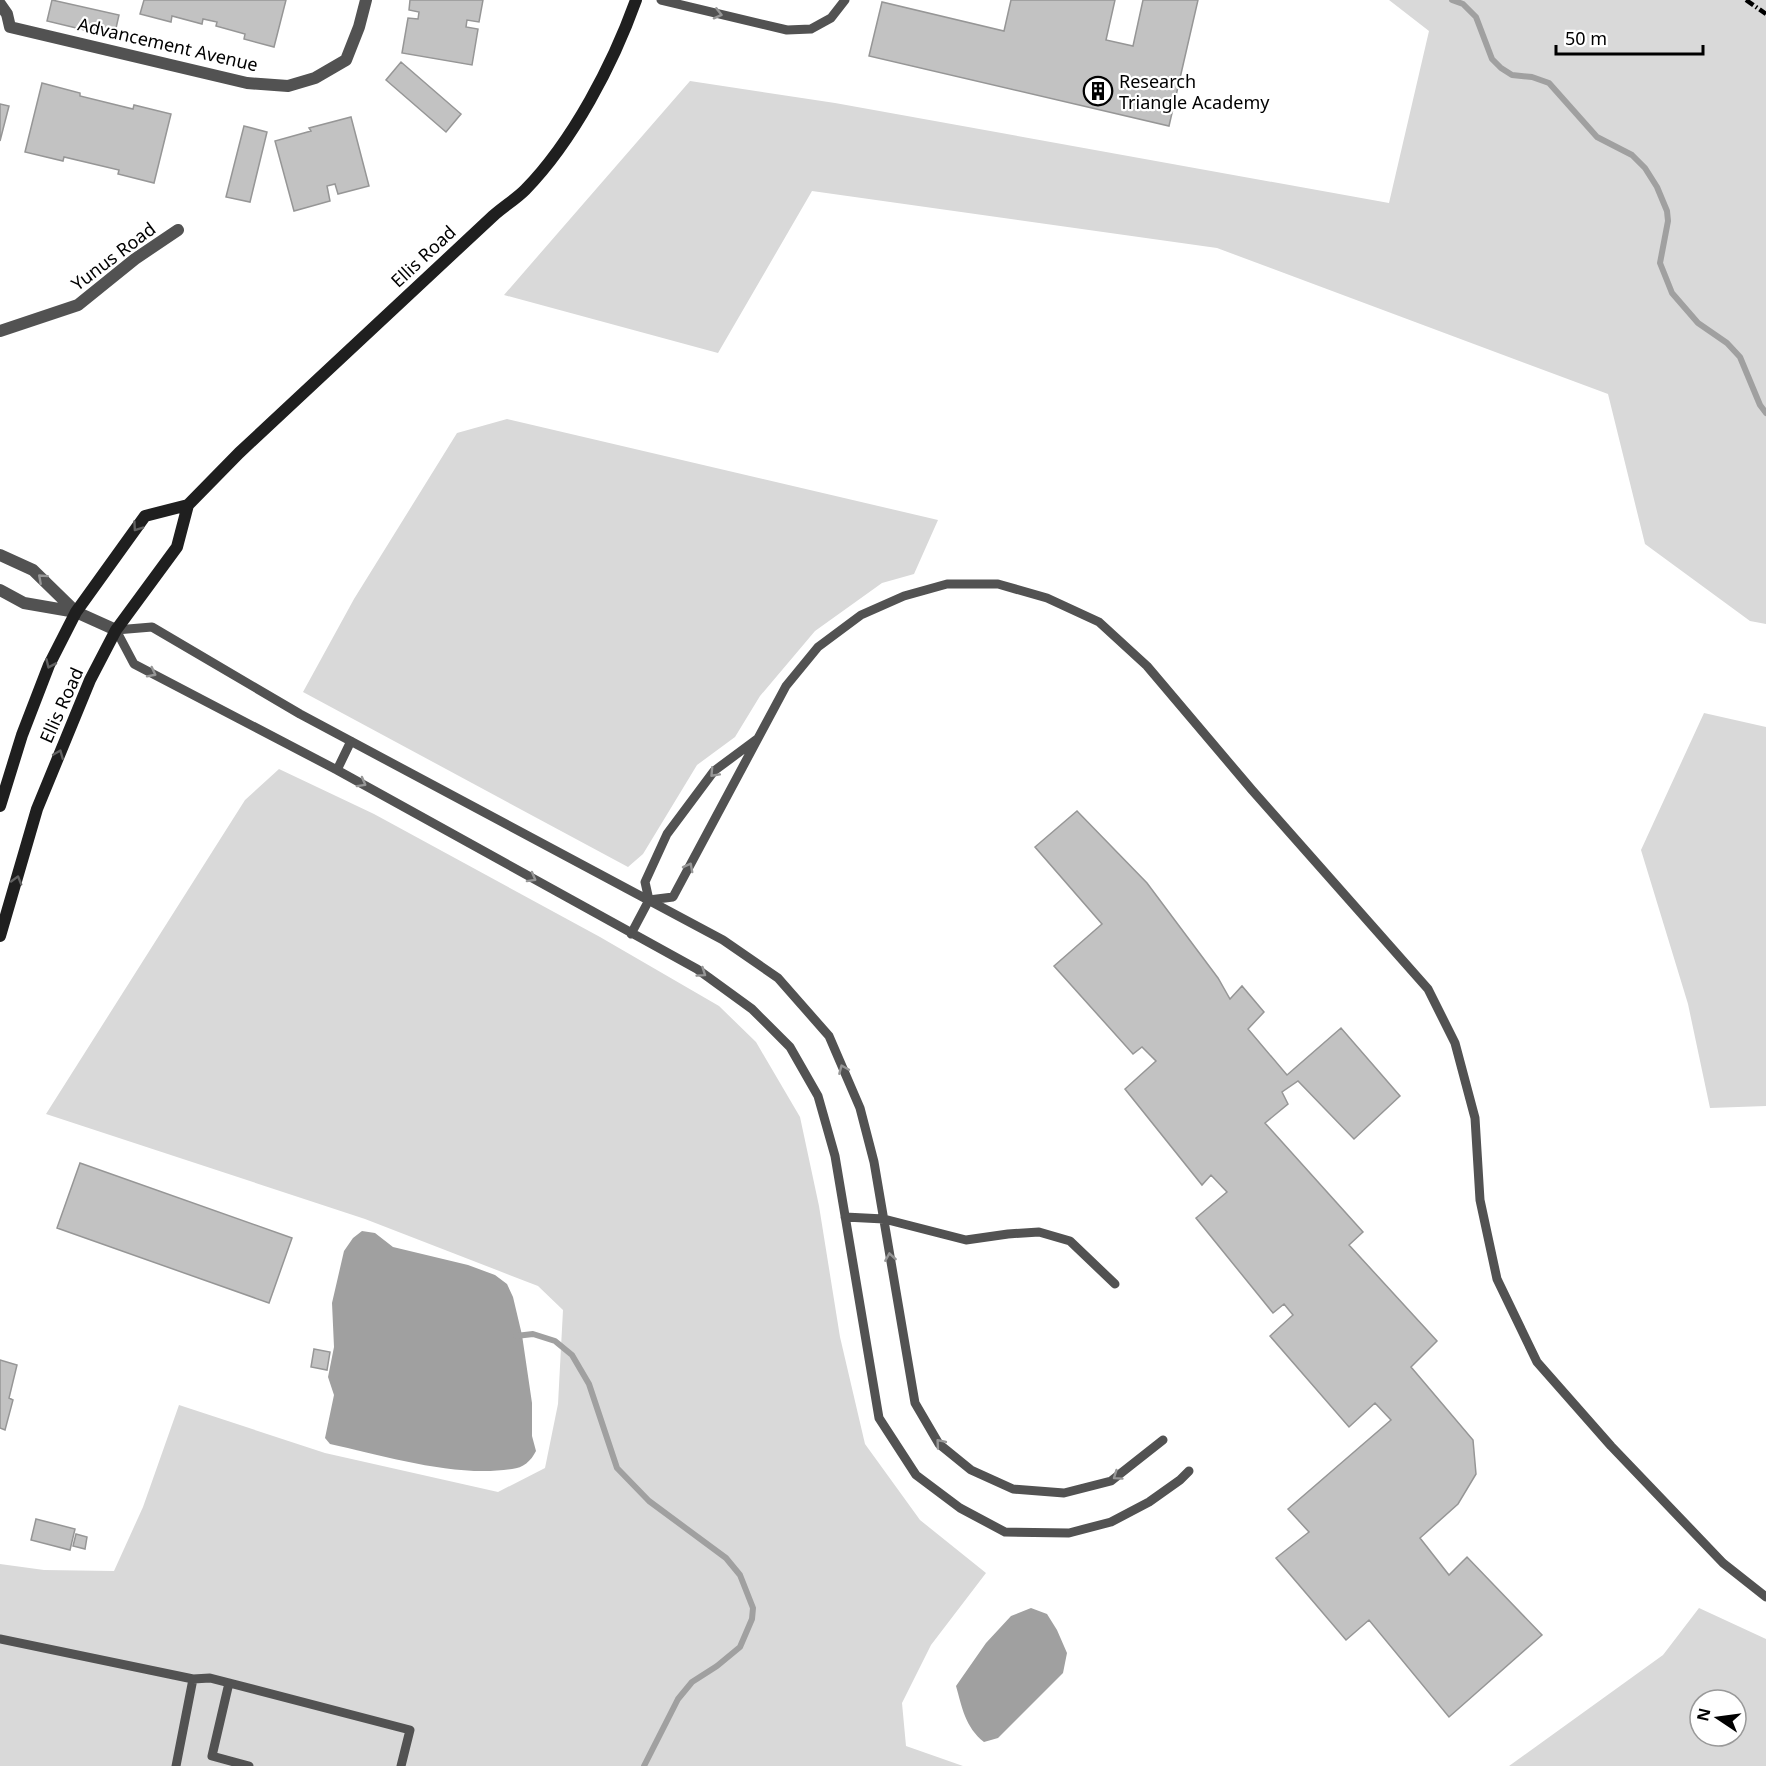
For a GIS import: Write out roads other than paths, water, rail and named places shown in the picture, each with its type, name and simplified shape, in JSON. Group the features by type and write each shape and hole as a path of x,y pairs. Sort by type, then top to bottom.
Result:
{"main road":[{"name":"Ellis Road","path":"0,936 37,809 90,680 116,630 177,547 188,505 239,453 493,216 525,190 562,144 584,110 625,32 636,0"},
{"name":"Ellis Road","path":"0,806 22,735 49,665 76,612 145,516 188,505"}],"street":[{"name":"Advancement Avenue","path":"0,4 7,14 10,27 247,83 288,86 315,78 346,60 359,27 366,0"},
{"name":"Yunus Road","path":"0,332 78,305 135,259 178,230"},
{"path":"0,555 33,570 76,612"},
{"path":"0,590 24,603 76,612 116,630"}],"lane":[{"path":"661,0 787,30 812,29 831,18 845,0"},
{"path":"649,900 673,897 786,686 818,647 861,615 904,596 947,584 998,584 1047,598 1099,622 1147,666 1252,790 1428,989 1455,1043 1475,1118 1479,1200 1497,1279 1537,1362 1611,1446 1723,1563 1766,1597"},
{"path":"1163,1440 1111,1481 1064,1493 1013,1489 971,1470 939,1444 915,1403 874,1162 860,1108 829,1036 778,978 723,940 300,714 152,627 116,630 134,664 338,770 698,969 752,1009 790,1047 818,1096 835,1156 879,1418 916,1475 960,1508 1005,1532 1069,1533 1111,1522 1149,1502 1189,1471"},
{"path":"631,934 649,900 645,882 667,834 714,771 759,737"},
{"path":"338,770 351,741"},
{"path":"845,1217 884,1219 966,1240 1039,1232 1070,1241 1115,1284"},
{"path":"0,1639 193,1678 210,1678 410,1730 401,1766"},
{"path":"176,1766 193,1678"},
{"path":"229,1683 212,1756 249,1766"}],"waterway":[{"path":"1452,0 1463,4 1476,17 1492,59 1501,68 1512,75 1532,77 1549,83 1597,137 1632,155 1645,168 1657,187 1667,211 1668,221 1660,263 1672,293 1698,323 1727,343 1740,357 1760,405 1766,413"},
{"path":"516,1336 533,1334 555,1341 572,1355 589,1384 617,1468 649,1501 726,1558 740,1575 753,1608 752,1619 740,1647 717,1666 692,1682 678,1699 644,1766"}],"railway":[{"path":"1746,0 1766,14"}],"place":[{"name":"Research Triangle Academy","path":"1098,91"}]}
